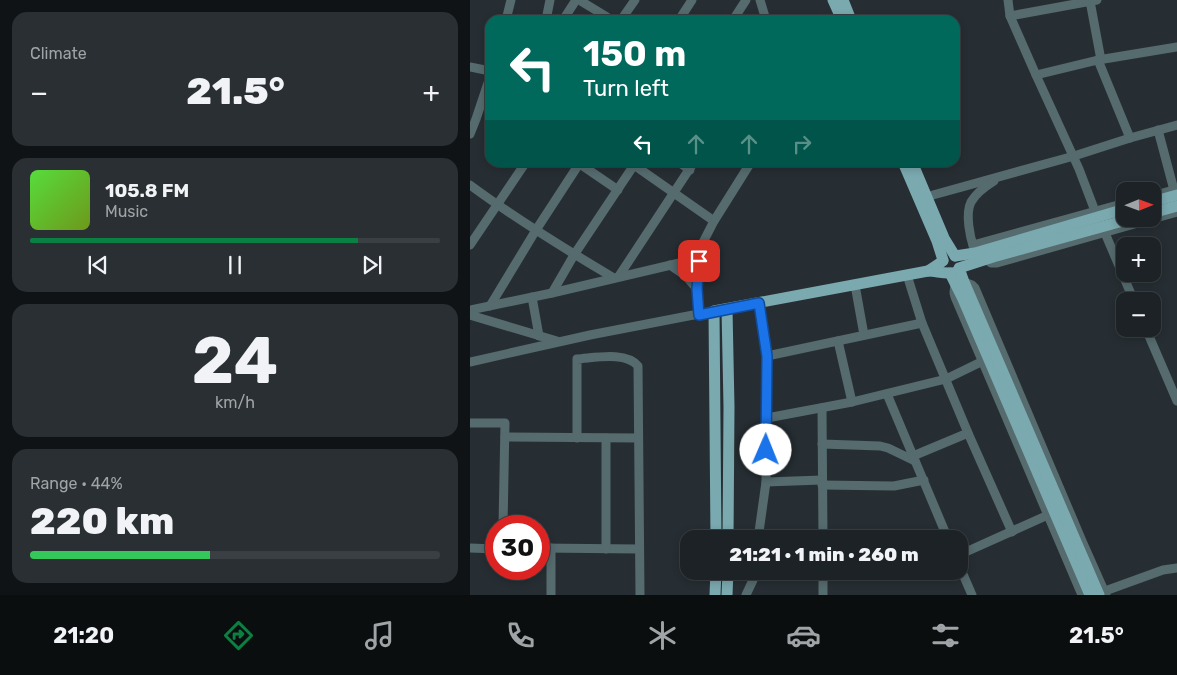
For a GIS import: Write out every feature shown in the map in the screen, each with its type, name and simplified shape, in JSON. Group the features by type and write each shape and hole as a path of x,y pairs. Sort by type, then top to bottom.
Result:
{"main road":[{"path":"833,0 840,15"},
{"path":"843,0 849,15"},
{"path":"905,167 937,241 943,261 943,269 955,276 1103,594"},
{"path":"914,167 944,238 955,256 960,260 955,276 1090,595"},
{"path":"1161,198 1176,191"},
{"path":"1161,210 1177,206"},
{"path":"928,271 950,255 955,256 974,249 1116,211"},
{"path":"716,530 714,311 928,271 939,271 955,276 986,260 1116,223"},
{"path":"727,309 728,530"},
{"path":"715,595 716,580"},
{"path":"727,595 728,580"}],"street":[{"path":"507,15 511,0"},
{"path":"547,15 550,0"},
{"path":"567,15 578,0 604,15"},
{"path":"624,15 635,0"},
{"path":"685,15 692,0"},
{"path":"736,15 746,0"},
{"path":"760,0 764,15"},
{"path":"1008,0 1010,16 1074,156 1095,211"},
{"path":"1010,16 1094,1 1100,60 1130,138"},
{"path":"1036,75 1100,60 1177,47"},
{"path":"470,67 485,71"},
{"path":"470,134 485,94"},
{"path":"933,195 1177,125"},
{"path":"1158,130 1176,191 1161,194"},
{"path":"470,245 523,167"},
{"path":"490,306 575,167"},
{"path":"584,167 618,190"},
{"path":"552,293 574,255 633,167"},
{"path":"639,167 714,221"},
{"path":"617,277 691,167"},
{"path":"470,310 688,261 701,247 714,221 747,167"},
{"path":"1001,177 978,193 971,202 969,209 970,236 974,249 1116,205"},
{"path":"470,185 497,205 574,255 617,277"},
{"path":"1161,216 1177,212"},
{"path":"986,260 991,263 997,263 1122,228"},
{"path":"1105,233 1130,292"},
{"path":"699,315 697,289 701,247"},
{"path":"670,265 686,276 697,289"},
{"path":"907,275 922,323 1012,532"},
{"path":"955,276 955,297 1082,595"},
{"path":"855,284 864,335"},
{"path":"532,297 539,336"},
{"path":"759,303 767,356 766,482 759,530"},
{"path":"470,362 714,311"},
{"path":"470,315 559,342"},
{"path":"767,356 922,323"},
{"path":"1149,337 1177,401"},
{"path":"838,341 852,402"},
{"path":"577,438 577,359 619,357 630,360 638,366 640,595"},
{"path":"767,418 852,402 946,379 982,360"},
{"path":"887,394 944,530"},
{"path":"822,408 823,530"},
{"path":"470,423 505,423 503,515"},
{"path":"822,444 880,446 914,458 968,433"},
{"path":"505,437 638,438"},
{"path":"606,438 606,549"},
{"path":"766,482 822,482 894,486 924,480"},
{"path":"968,551 1048,515"},
{"path":"470,548 485,549"},
{"path":"551,595 551,548 639,549"},
{"path":"1103,594 1163,570 1177,568"},
{"path":"746,595 753,580"},
{"path":"823,580 823,595"},
{"path":"966,580 972,595"}],"route":[{"path":"699,261 697,289 699,315 759,303 767,356 766,450"}]}
